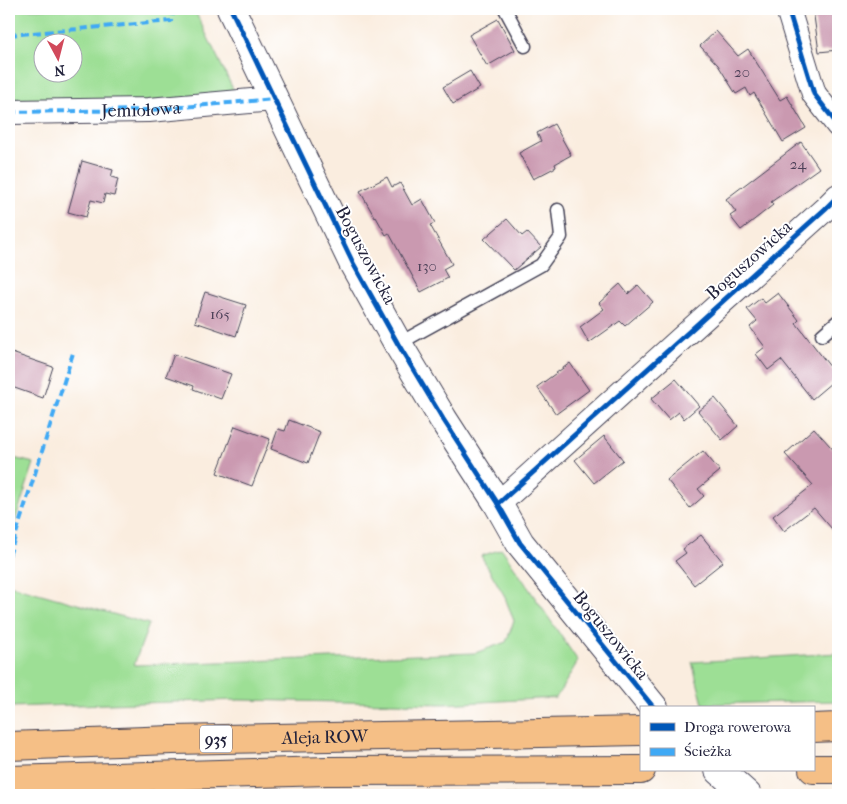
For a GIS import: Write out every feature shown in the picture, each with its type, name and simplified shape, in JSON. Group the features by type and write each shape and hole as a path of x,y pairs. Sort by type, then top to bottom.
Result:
{"main road":[{"path":"814,728 838,728"},
{"name":"Aleja ROW","path":"9,746 191,740 640,731"},
{"path":"814,769 838,769"},
{"name":"Aleja ROW","path":"9,780 317,772 640,770"}],"street":[{"name":"Boguszowicka","path":"231,9 353,263 443,419 498,504 520,543 650,704"},
{"path":"788,9 814,94 838,125"},
{"name":"Jemiołowa","path":"9,112 149,110 274,99"},
{"name":"Boguszowicka","path":"498,504 838,196"},
{"path":"721,772 747,795"}],"lane":[{"path":"505,9 525,46"},
{"path":"398,344 541,265 561,237 558,210"},
{"path":"822,335 838,321"}],"green space":[{"path":"9,9 194,9 235,93 144,103 9,103"},
{"path":"9,457 34,463 9,539"},
{"path":"502,549 578,661 556,698 444,704 239,700 9,707 9,585 149,624 134,665 475,653 506,642 514,621 504,595 481,556"},
{"path":"838,653 838,701 703,704 692,662"},
{"path":"691,792 692,795 495,795"}],"building":[{"path":"813,9 838,9 838,50 819,52"},
{"path":"498,19 515,50 487,66 469,35"},
{"path":"716,31 738,56 748,49 780,100 787,96 806,128 783,142 754,93 750,96 746,88 736,94 718,65 700,46"},
{"path":"470,71 480,88 453,104 443,87"},
{"path":"554,124 571,155 555,164 556,167 533,179 519,153 541,141 537,133"},
{"path":"801,142 819,168 771,202 773,205 741,230 730,216 736,212 726,199"},
{"path":"82,161 113,170 111,177 118,179 114,196 105,194 103,203 91,200 86,217 68,212"},
{"path":"387,177 392,187 400,183 412,205 422,199 435,223 430,225 452,264 443,269 448,278 421,292 389,233 386,235 360,191"},
{"path":"507,219 522,236 527,232 541,247 514,270 484,239"},
{"path":"620,284 628,294 638,285 653,302 625,326 620,321 589,343 580,327 604,309 599,303"},
{"path":"205,292 246,305 236,336 195,322"},
{"path":"778,293 799,320 796,323 838,377 812,399 781,360 768,370 756,354 765,347 750,327 757,321 747,309 761,298 765,303"},
{"path":"9,352 53,367 43,398 9,386"},
{"path":"174,354 231,374 221,399 193,389 194,386 166,376"},
{"path":"570,363 589,390 556,414 537,387"},
{"path":"676,379 699,406 684,419 679,412 669,420 651,399"},
{"path":"715,398 738,426 722,440 698,411"},
{"path":"289,420 320,432 308,463 271,449 278,429 285,431"},
{"path":"235,426 270,439 252,486 217,473"},
{"path":"814,428 838,455 838,536 814,508 784,531 773,516 813,485 785,454"},
{"path":"604,436 623,460 594,483 575,460"},
{"path":"703,451 720,471 698,489 704,496 690,508 667,480"},
{"path":"701,535 723,562 694,585 675,561 686,553 683,549"}],"marked path":[{"path":"9,35 171,21 174,9"},
{"path":"9,112 149,110 274,99"},
{"path":"9,556 73,353"}],"cycle path":[{"path":"231,9 353,263 443,419 498,504 520,543 652,706"},
{"path":"788,9 814,94 838,125"},
{"path":"498,504 838,196"}]}
